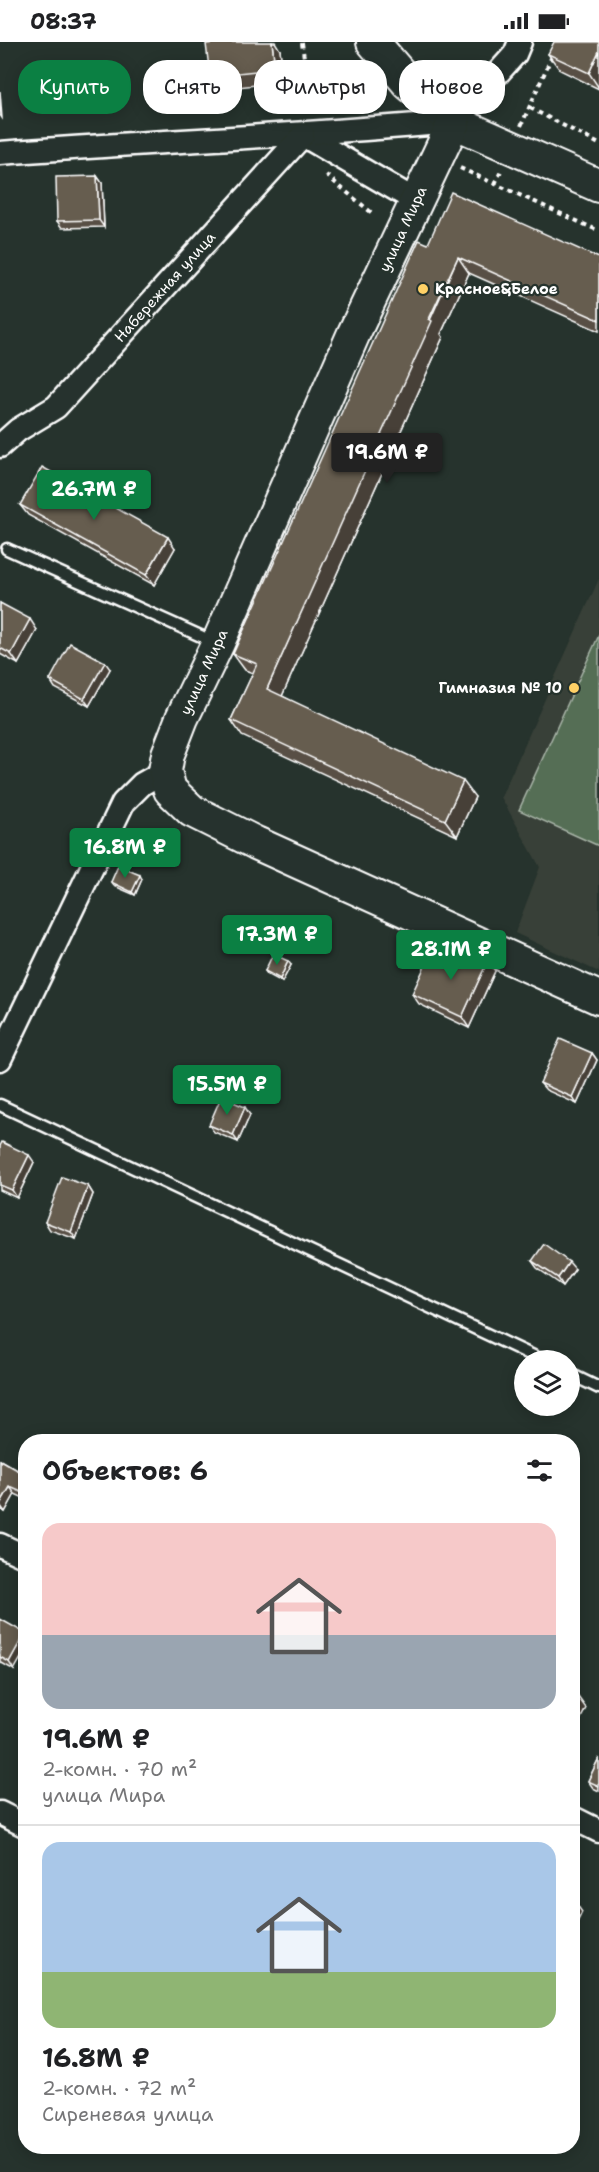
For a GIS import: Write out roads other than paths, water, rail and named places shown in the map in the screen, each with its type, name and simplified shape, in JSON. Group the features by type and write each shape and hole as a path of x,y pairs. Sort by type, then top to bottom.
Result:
{"street":[{"path":"373,42 408,84 454,122 599,186"},
{"path":"0,153 233,137 303,135 454,122 515,54 520,42"},
{"name":"улица Мира","path":"165,771 168,754 182,718 218,643 354,333 454,122"},
{"path":"303,135 416,201"},
{"name":"Набережная улица","path":"0,446 9,425 56,406 303,135"},
{"path":"0,1059 123,803 142,784 165,771 170,790 192,811 256,843 599,998"},
{"path":"0,1545 18,1553"},
{"path":"0,1813 18,1822"},
{"path":"580,1822 599,1831"}],"lane":[{"path":"7,549 218,643"},
{"path":"0,1105 521,1350"},
{"path":"580,1379 599,1388"}],"place":[{"name":"Красное&Белое","path":"423,289"},
{"name":"Гимназия № 10","path":"574,688"}]}
